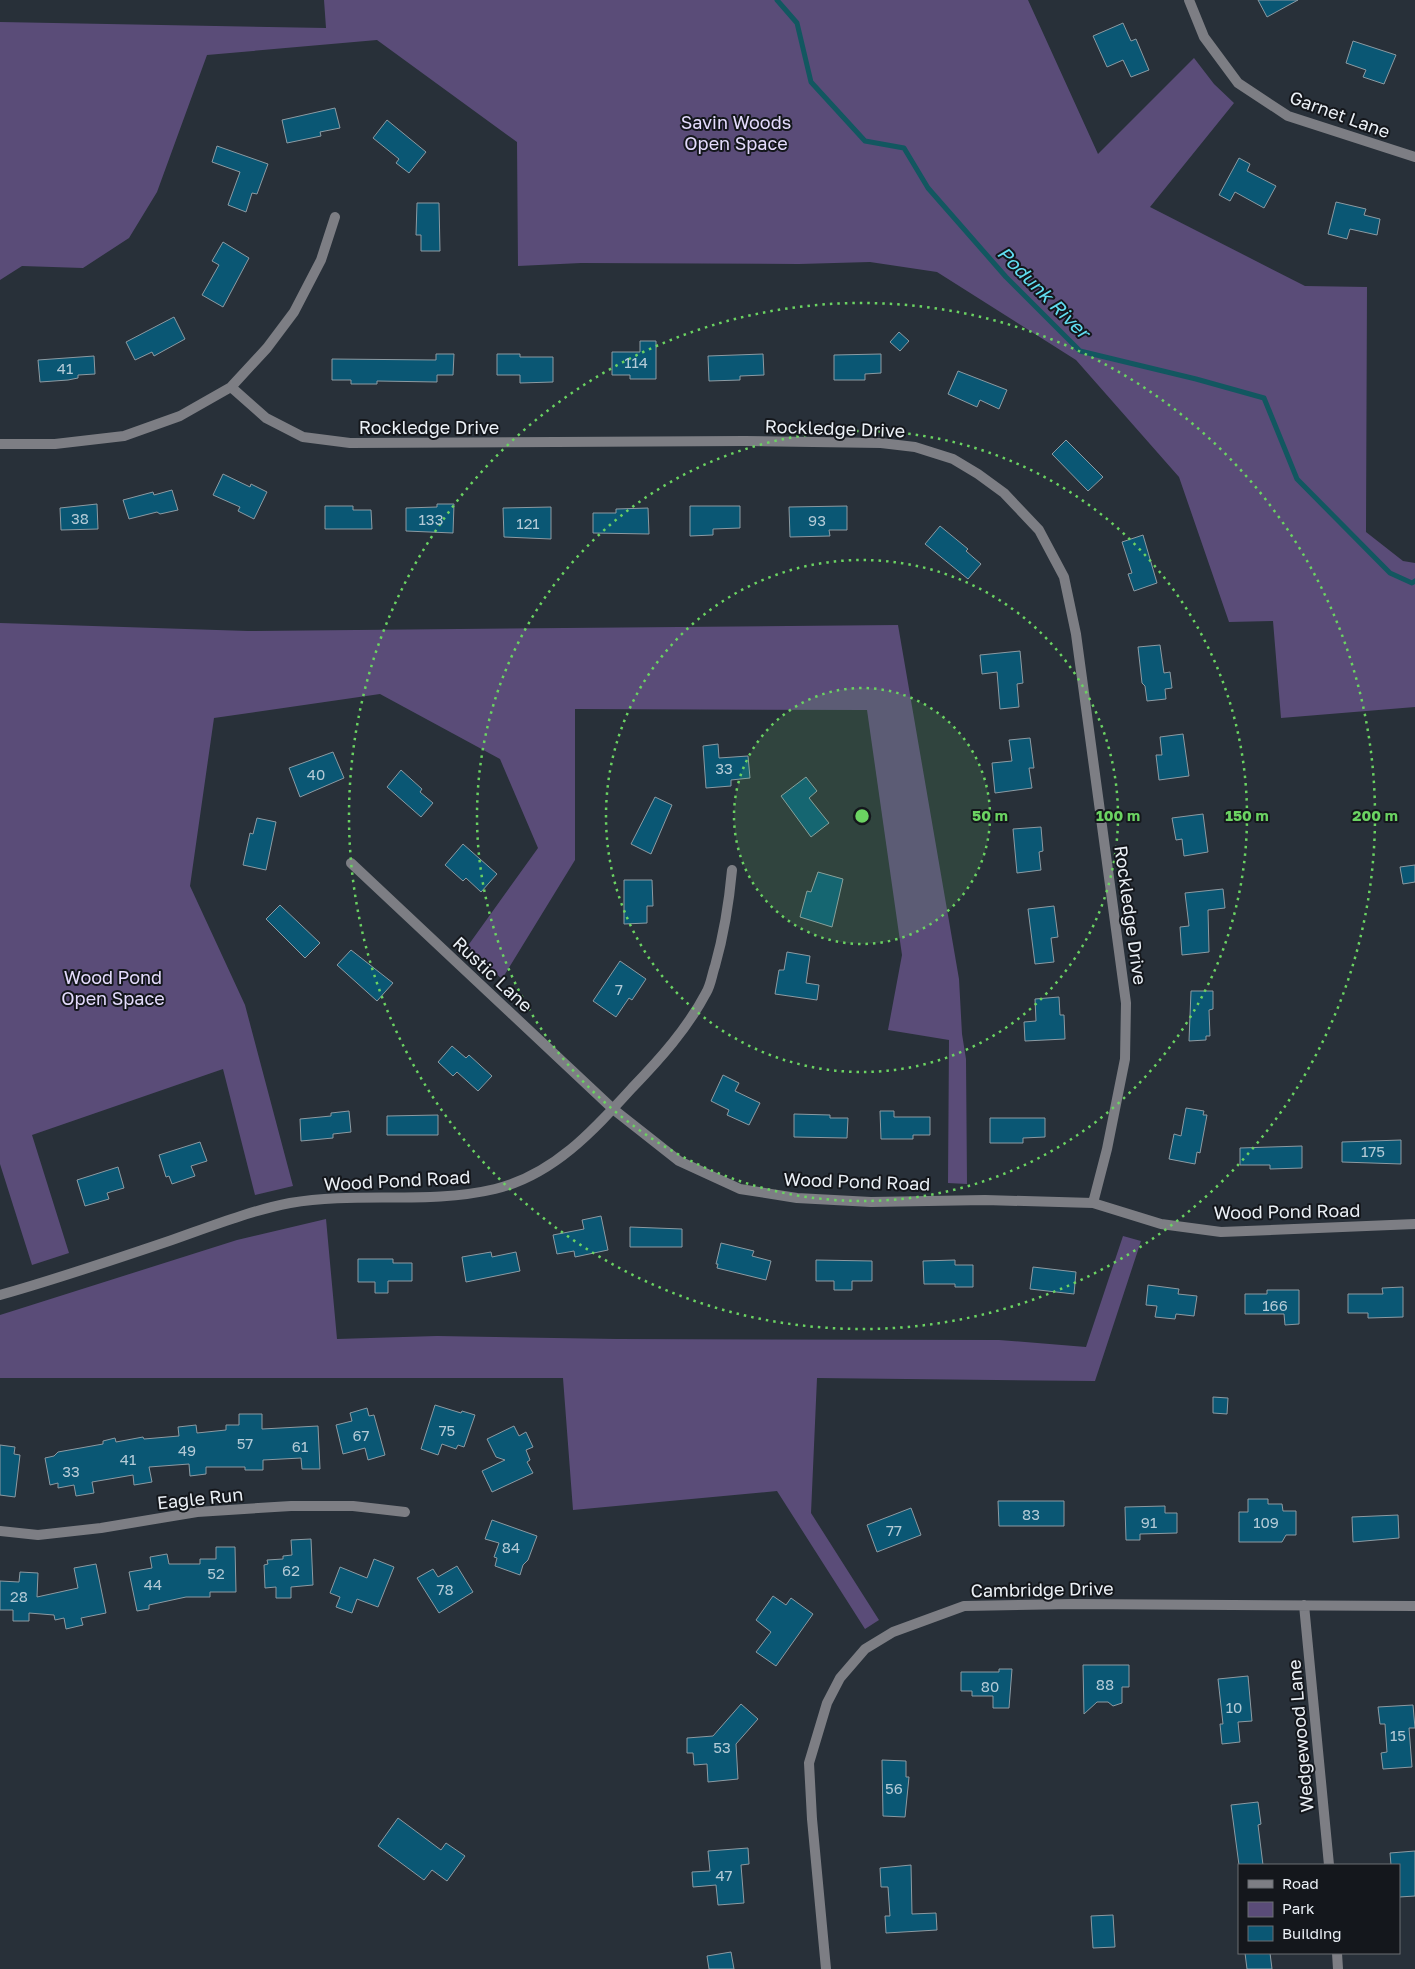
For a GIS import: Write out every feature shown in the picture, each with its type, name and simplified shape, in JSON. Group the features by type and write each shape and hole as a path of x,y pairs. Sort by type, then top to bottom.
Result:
{"street":[{"name":"Garnet Lane","path":"1189,0 1204,37 1238,82 1288,116 1415,157"},
{"path":"0,444 54,444 124,436 180,416 232,387 267,348 294,312 321,260 334,217"},
{"name":"Rockledge Drive","path":"232,387 266,418 303,437 341,442 746,441 881,443 915,447 953,459 1004,493 1039,530 1064,577 1076,634 1126,1003 1125,1059 1107,1149 1093,1203"},
{"name":"Rustic Lane","path":"351,863 613,1109"},
{"path":"613,1109 671,1046 707,991 724,936 729,909 732,870"},
{"name":"Wood Pond Road","path":"0,1295 55,1280 230,1219 290,1203 355,1197 427,1198 495,1189 532,1175 556,1161 578,1144 613,1109 679,1161 740,1188 797,1198 871,1202 985,1200 1093,1203 1160,1224 1221,1232 1415,1224"},
{"name":"Eagle Run","path":"0,1531 38,1535 101,1528 197,1512 291,1506 353,1506 405,1512"},
{"name":"Wedgewood Lane","path":"1304,1605 1329,1864"},
{"name":"Cambridge Drive","path":"826,1969 812,1819 809,1763 826,1703 840,1678 865,1649 893,1632 964,1606 1415,1606"},
{"path":"1337,1954 1338,1969"}],"green space":[{"name":"Savin Woods Open Space","path":"324,0 1028,0 1098,154 1194,58 1214,84 1234,103 1150,207 1305,286 1367,287 1366,532 1403,561 1415,563 1415,707 1281,718 1273,621 1229,622 1179,477 1076,360 937,272 870,262 799,264 581,263 518,266 517,142 377,40 207,55 157,192 129,238 83,268 22,266 0,280 0,22 326,28"},
{"name":"Wood Pond Open Space","path":"0,623 248,631 898,625 959,979 962,1034 966,1059 967,1184 948,1183 949,1040 888,1030 902,955 867,710 575,709 575,860 502,979 467,947 538,848 500,759 380,694 214,718 190,886 245,1005 293,1186 255,1195 223,1069 32,1135 69,1253 32,1265 0,1164"},
{"path":"326,1219 337,1339 437,1336 617,1339 999,1340 1086,1347 1123,1236 1141,1241 1095,1381 817,1378 811,1513 879,1620 865,1629 777,1491 573,1510 563,1378 0,1378 0,1315 237,1240"}],"building":[{"path":"1258,0 1298,0 1267,17"},
{"path":"1123,23 1131,41 1136,39 1149,70 1131,77 1123,60 1107,67 1093,36"},
{"path":"1353,41 1396,55 1384,84 1363,77 1366,70 1346,63"},
{"path":"335,108 340,128 320,132 321,136 287,143 282,120"},
{"path":"387,120 426,152 409,173 396,163 399,159 373,138"},
{"path":"217,146 268,164 257,194 252,193 246,212 228,205 240,172 212,162"},
{"path":"1239,158 1250,164 1247,171 1276,186 1264,208 1235,192 1230,201 1219,195"},
{"path":"1336,202 1366,209 1364,215 1380,219 1377,235 1350,229 1347,239 1328,234"},
{"path":"417,203 439,203 440,251 421,251 421,235 416,235"},
{"path":"223,242 249,258 223,307 202,295 219,265 212,261"},
{"path":"174,317 185,339 154,356 152,352 135,360 126,342"},
{"path":"899,332 909,341 900,351 890,342"},
{"path":"640,341 656,341 656,379 630,379 630,375 612,375 612,352 640,352"},
{"path":"436,354 454,354 453,375 437,375 437,382 377,381 377,384 351,384 351,380 332,380 332,359 436,360"},
{"path":"497,354 520,354 520,357 553,357 553,382 520,383 520,375 497,375"},
{"path":"763,354 764,375 740,376 740,380 709,381 708,356"},
{"path":"881,354 881,373 865,374 865,380 834,380 834,355"},
{"path":"94,356 95,374 78,375 78,378 68,380 40,382 38,360"},
{"path":"958,371 1007,390 999,409 980,400 977,407 948,394"},
{"path":"1066,440 1103,477 1088,491 1052,454"},
{"path":"223,474 250,487 251,484 267,492 254,519 238,511 240,507 213,495"},
{"path":"172,490 178,510 160,514 157,512 129,519 123,500 153,492 154,495"},
{"path":"97,504 98,529 61,530 60,508"},
{"path":"437,504 454,504 453,533 406,531 406,508 437,507"},
{"path":"325,506 353,506 353,510 371,510 372,529 325,529"},
{"path":"690,506 740,506 740,528 713,529 713,535 690,536"},
{"path":"847,506 847,530 829,530 830,536 790,537 789,507"},
{"path":"551,507 551,539 504,537 503,508"},
{"path":"648,508 649,534 593,533 593,513 616,513 616,509"},
{"path":"940,526 968,549 966,551 981,564 968,579 925,544"},
{"path":"1143,535 1157,583 1134,591 1128,574 1132,573 1122,542"},
{"path":"1160,645 1164,673 1170,672 1172,688 1165,689 1166,699 1147,701 1145,686 1142,683 1138,647"},
{"path":"1020,651 1023,683 1017,684 1019,707 1000,709 997,672 982,674 980,655"},
{"path":"1183,734 1189,776 1159,780 1156,755 1162,755 1160,737"},
{"path":"1030,738 1034,768 1029,768 1032,788 995,793 992,763 1012,761 1009,740"},
{"path":"718,744 719,758 748,756 750,778 731,780 731,786 706,788 703,746"},
{"path":"333,752 344,778 300,797 289,768"},
{"path":"401,770 422,789 420,792 433,803 421,817 387,787"},
{"path":"806,777 817,791 809,798 829,823 811,837 781,796"},
{"path":"655,797 672,805 651,854 631,844"},
{"path":"1203,814 1208,852 1184,856 1182,839 1176,840 1172,818"},
{"path":"257,818 276,822 266,870 243,865 250,833 253,834"},
{"path":"1041,827 1043,851 1039,852 1041,870 1017,873 1013,829"},
{"path":"463,844 497,874 481,892 466,878 463,881 445,865"},
{"path":"1415,865 1415,882 1403,884 1400,867"},
{"path":"818,872 843,879 832,927 800,917 807,891 811,892"},
{"path":"624,880 652,880 653,906 647,906 647,923 624,924"},
{"path":"1223,889 1225,908 1208,910 1209,952 1182,955 1180,927 1189,926 1185,893"},
{"path":"280,905 320,943 305,958 266,919"},
{"path":"1054,906 1058,937 1051,938 1054,962 1035,964 1028,909"},
{"path":"351,950 393,983 377,1001 337,965"},
{"path":"787,952 810,956 806,983 819,985 817,1000 775,994 779,970 784,970"},
{"path":"620,961 646,979 632,1000 629,998 616,1017 593,1001"},
{"path":"1191,991 1213,991 1213,1009 1209,1010 1210,1036 1206,1036 1206,1040 1189,1041"},
{"path":"1059,997 1060,1015 1064,1015 1065,1039 1025,1041 1024,1022 1036,1021 1035,999"},
{"path":"452,1046 466,1058 469,1055 492,1076 478,1091 457,1072 453,1076 438,1062"},
{"path":"723,1075 739,1083 735,1091 760,1103 749,1125 727,1115 729,1110 711,1101"},
{"path":"1186,1108 1204,1111 1203,1115 1207,1115 1200,1153 1197,1152 1195,1164 1169,1159 1174,1134 1181,1136"},
{"path":"349,1111 351,1132 333,1134 333,1138 301,1141 300,1119 331,1116 331,1113"},
{"path":"880,1111 894,1111 894,1117 930,1117 930,1135 913,1135 913,1139 881,1139"},
{"path":"794,1114 830,1115 830,1118 848,1118 847,1138 794,1137"},
{"path":"438,1115 438,1135 387,1135 387,1116"},
{"path":"990,1118 1045,1118 1045,1137 1023,1138 1023,1143 990,1143"},
{"path":"1401,1140 1401,1164 1342,1162 1342,1142"},
{"path":"200,1142 207,1161 191,1166 195,1176 172,1184 169,1176 166,1177 159,1155"},
{"path":"1302,1146 1302,1168 1270,1169 1270,1165 1240,1165 1240,1148"},
{"path":"118,1167 124,1188 107,1193 109,1199 85,1206 77,1180"},
{"path":"601,1216 608,1250 575,1257 574,1251 557,1254 553,1235 584,1229 582,1220"},
{"path":"630,1227 682,1229 682,1247 630,1247"},
{"path":"721,1243 754,1251 752,1256 771,1261 766,1280 717,1268 718,1264 716,1264"},
{"path":"491,1252 492,1257 516,1252 520,1271 466,1282 462,1257"},
{"path":"358,1259 393,1259 393,1263 412,1263 412,1281 388,1281 388,1293 375,1293 375,1282 358,1282"},
{"path":"816,1260 872,1261 872,1281 852,1281 852,1290 834,1290 834,1281 816,1281"},
{"path":"955,1260 955,1265 973,1265 973,1287 955,1287 955,1284 924,1284 923,1261"},
{"path":"1033,1267 1076,1272 1074,1294 1030,1289"},
{"path":"1148,1285 1179,1289 1178,1294 1197,1296 1194,1316 1176,1314 1175,1319 1155,1317 1157,1306 1146,1305"},
{"path":"1403,1287 1403,1317 1368,1318 1368,1313 1348,1313 1348,1294 1383,1294 1382,1288"},
{"path":"1267,1290 1299,1290 1299,1324 1285,1325 1284,1314 1245,1314 1245,1294 1267,1294"},
{"path":"1213,1397 1228,1398 1227,1414 1213,1413"},
{"path":"435,1405 475,1415 464,1447 458,1445 456,1449 442,1444 438,1455 421,1449"},
{"path":"367,1408 369,1416 374,1415 385,1455 368,1460 365,1448 343,1454 336,1425 352,1421 350,1413"},
{"path":"239,1414 262,1414 262,1429 318,1426 320,1469 302,1469 301,1458 263,1460 263,1470 245,1470 245,1467 206,1467 206,1474 190,1476 189,1464 149,1467 152,1482 134,1485 133,1475 92,1482 94,1493 76,1496 74,1485 58,1488 58,1483 50,1485 45,1458 54,1456 58,1452 103,1444 103,1441 115,1438 116,1442 143,1437 144,1439 179,1436 178,1427 196,1425 197,1433 226,1430 226,1425 239,1425"},
{"path":"514,1426 519,1436 526,1432 533,1447 526,1450 530,1460 527,1462 533,1473 492,1492 482,1471 505,1460 496,1457 487,1439"},
{"path":"0,1445 15,1447 14,1454 20,1455 15,1497 0,1495"},
{"path":"1248,1499 1268,1499 1268,1504 1282,1504 1283,1511 1296,1511 1296,1535 1286,1535 1282,1542 1239,1542 1239,1512 1248,1512"},
{"path":"998,1501 1064,1501 1064,1526 999,1526"},
{"path":"1165,1506 1165,1513 1177,1513 1177,1533 1140,1534 1140,1540 1126,1540 1125,1507"},
{"path":"911,1508 921,1535 877,1552 867,1525"},
{"path":"1398,1515 1399,1538 1353,1542 1352,1517"},
{"path":"492,1520 537,1536 520,1575 495,1566 497,1558 494,1557 499,1543 485,1539"},
{"path":"311,1539 313,1585 291,1587 291,1598 276,1598 276,1587 265,1588 264,1565 268,1564 267,1560 283,1559 283,1556 292,1555 291,1540"},
{"path":"216,1547 235,1547 236,1592 210,1592 210,1597 186,1597 149,1605 149,1609 137,1611 129,1572 152,1568 150,1557 167,1554 169,1564 200,1564 200,1559 216,1559"},
{"path":"374,1559 394,1567 378,1607 357,1599 352,1613 336,1607 340,1597 330,1593 340,1567 367,1578"},
{"path":"96,1564 106,1613 81,1618 83,1625 66,1629 64,1618 55,1620 54,1615 29,1613 29,1621 13,1621 13,1610 0,1610 0,1581 19,1582 20,1572 38,1573 37,1597 78,1588 74,1568"},
{"path":"457,1566 473,1592 439,1613 417,1578 433,1569 438,1577"},
{"path":"773,1596 786,1605 791,1598 813,1614 776,1666 756,1652 771,1632 756,1620"},
{"path":"1083,1665 1129,1665 1129,1687 1122,1687 1122,1703 1113,1706 1108,1702 1097,1702 1084,1714"},
{"path":"999,1669 1012,1669 1009,1708 993,1708 993,1696 972,1696 972,1691 961,1691 961,1672 999,1672"},
{"path":"1248,1676 1252,1721 1238,1722 1240,1742 1222,1744 1220,1724 1223,1724 1218,1679"},
{"path":"741,1704 758,1719 736,1744 738,1779 708,1782 707,1764 694,1765 693,1753 687,1753 687,1738 713,1736"},
{"path":"1413,1705 1415,1728 1409,1728 1412,1767 1383,1769 1381,1753 1387,1752 1385,1724 1380,1724 1378,1707"},
{"path":"882,1760 906,1761 906,1777 909,1777 905,1817 883,1816"},
{"path":"1258,1802 1261,1824 1258,1825 1263,1864 1239,1864 1231,1805"},
{"path":"398,1818 441,1850 446,1843 465,1856 447,1881 432,1870 424,1880 378,1846"},
{"path":"748,1848 749,1864 741,1865 744,1903 718,1905 716,1885 693,1887 692,1872 710,1871 708,1851"},
{"path":"1415,1851 1415,1896 1400,1897 1400,1864 1391,1864 1390,1853"},
{"path":"911,1865 912,1914 936,1913 937,1930 886,1933 885,1916 890,1916 888,1887 881,1887 880,1868"},
{"path":"1113,1915 1115,1947 1093,1948 1091,1916"},
{"path":"731,1952 734,1969 709,1969 707,1956"},
{"path":"1245,1954 1270,1954 1272,1969 1247,1969"}],"waterway":[{"name":"Podunk River","path":"777,0 797,23 811,82 865,141 904,148 928,188 1006,277 1080,351 1196,379 1264,398 1297,479 1390,573 1412,583 1415,581"}]}
